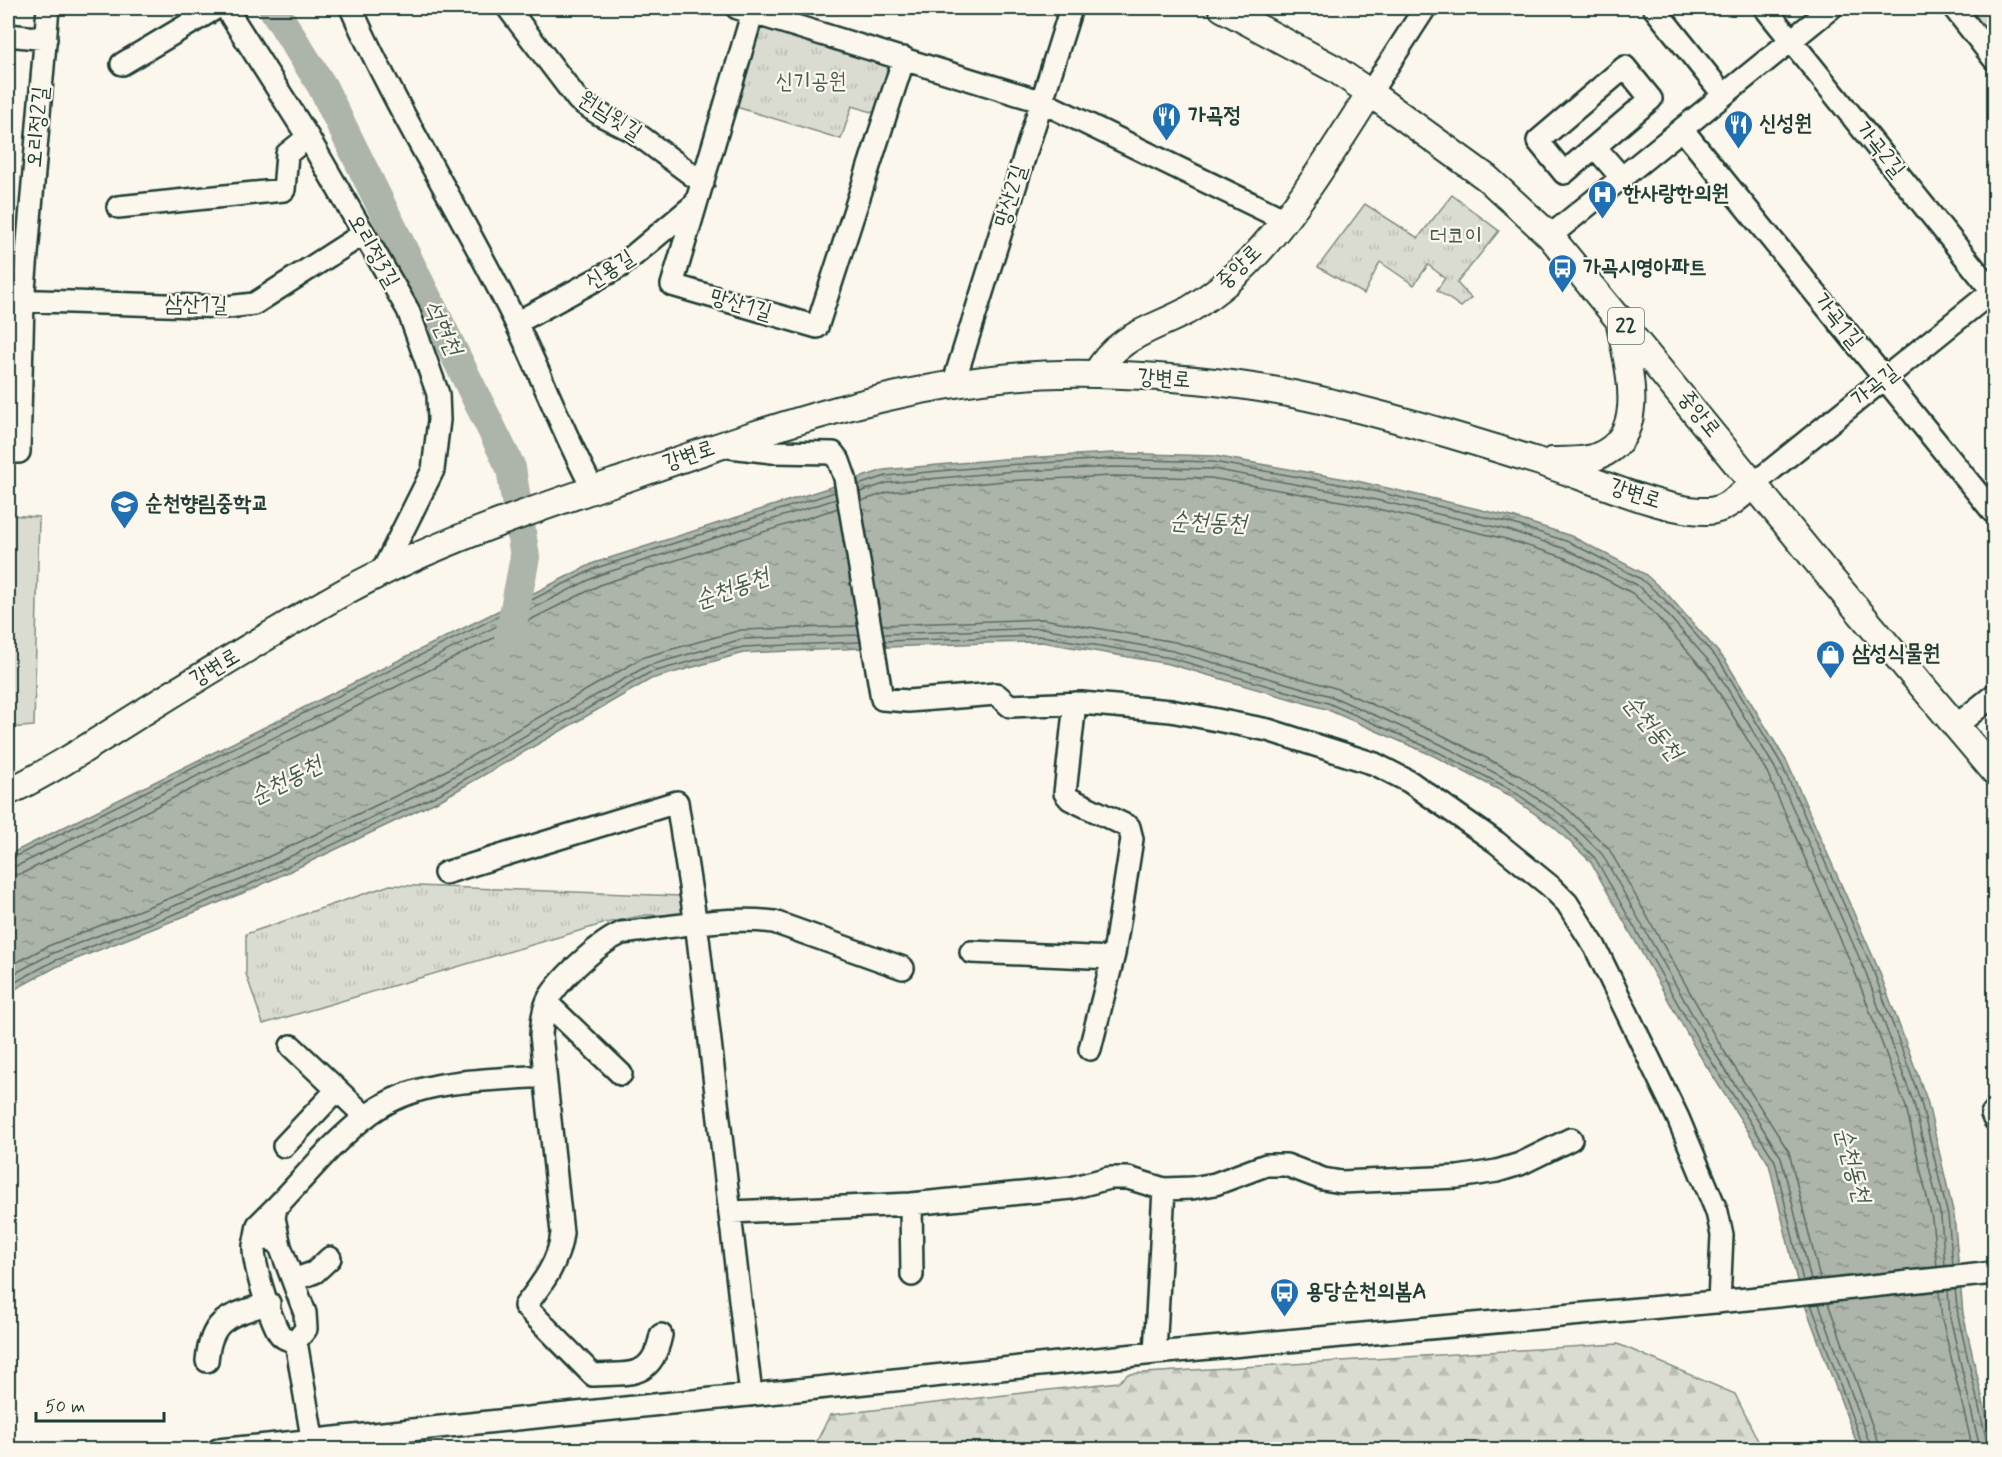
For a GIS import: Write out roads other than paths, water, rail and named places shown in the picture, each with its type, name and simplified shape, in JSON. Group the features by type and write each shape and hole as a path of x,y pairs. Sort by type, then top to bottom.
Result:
{"main road":[{"name":"중앙로","path":"1222,8 1324,63 1370,93 1487,178 1551,236 1824,569 1995,771"},
{"name":"중앙로","path":"1096,374 1111,351 1122,342 1190,309 1231,279 1283,219 1370,93"},
{"path":"1538,462 1595,458 1618,444 1628,428 1632,406 1618,315"},
{"name":"강변로","path":"8,792 41,776 228,659 382,572 426,551 593,489 808,417 953,385 1052,374 1096,374 1246,386 1348,406 1538,462 1659,503 1688,509 1707,511 1726,506 1755,483"}],"street":[{"name":"오리정2길","path":"8,452 19,452 15,300 48,8"},
{"path":"122,64 216,8"},
{"name":"오리정3길","path":"226,8 308,137 408,310 438,394 439,420 433,470 382,572"},
{"path":"351,8 398,105 516,323 566,440 593,489"},
{"name":"원님윗길","path":"508,8 578,100 599,114 633,131 703,183"},
{"name":"망산2길","path":"953,385 1071,8"},
{"path":"1370,93 1425,8"},
{"path":"1654,8 1724,94"},
{"name":"가곡2길","path":"1765,8 1994,291"},
{"path":"1551,236 1831,8"},
{"path":"1954,8 1995,59"},
{"path":"748,9 1040,102 1283,219"},
{"name":"망산1길","path":"748,9 703,183 672,285 817,327 904,58"},
{"path":"8,35 46,39"},
{"path":"1625,67 1651,99 1595,147 1564,173 1538,141 1625,67"},
{"name":"가곡1길","path":"1682,129 1995,513"},
{"path":"118,207 284,190 287,154 308,137"},
{"path":"1595,147 1621,177"},
{"name":"신용길","path":"516,323 621,266 695,204"},
{"name":"삼산1길","path":"15,300 227,307 254,304 363,234"},
{"name":"가곡길","path":"1755,483 1994,291"},
{"path":"721,446 772,452 833,453 845,478 882,699 908,701 996,694 1010,706 1075,703 1171,711 1268,730 1375,764 1410,782 1486,835 1550,886 1568,903 1595,947 1678,1118 1713,1201 1722,1235 1719,1302"},
{"path":"1957,725 1995,695"},
{"path":"1075,703 1065,793 1070,799 1129,827 1132,839 1113,958 1089,1049"},
{"path":"446,873 677,802 696,924 751,1395"},
{"path":"661,1335 655,1356 644,1370 635,1373 593,1375 525,1306 552,1267 560,1251 562,1233 541,1035 548,1003 579,964 611,937 621,933 696,924 759,920 774,922 903,968"},
{"path":"971,952 1113,958"},
{"path":"548,1003 621,1074"},
{"path":"291,1046 366,1117"},
{"path":"296,1341 289,1340 279,1333 256,1266 254,1246 258,1225 340,1140 366,1117 401,1096 442,1084 544,1076"},
{"path":"284,1146 337,1090"},
{"path":"731,1212 911,1204 1071,1188 1109,1178 1128,1178 1164,1189 1192,1188 1215,1184 1266,1165 1286,1165 1312,1176 1341,1182 1458,1177 1520,1164 1571,1139"},
{"path":"1155,1353 1164,1189"},
{"path":"911,1204 912,1275"},
{"path":"276,1207 274,1218 280,1246 307,1320 306,1329 296,1341 313,1445"},
{"path":"254,1246 264,1238 276,1241 280,1246"},
{"path":"294,1280 315,1272 330,1258"},
{"path":"218,1449 313,1445 751,1395 1155,1353 1719,1302 1995,1273"},
{"path":"207,1361 208,1345 218,1324 227,1317 269,1303"}],"water":[{"name":"순천동천","path":"1113,453 1214,456 1357,481 1512,517 1571,536 1645,574 1668,595 1725,660 1787,762 1878,968 1927,1100 1954,1215 1963,1314 1994,1449 1859,1449 1799,1289 1769,1164 1697,1051 1590,861 1555,828 1507,794 1434,756 1326,709 1169,664 1042,642 985,643 743,653 651,679 442,799 248,891 56,967 8,993 8,855 594,563 884,470 1003,459"}],"waterway":[{"name":"석현천","path":"273,8 322,86 511,468 525,557 509,640"}],"place":[{"name":"가곡정","path":"1167,142"},
{"name":"신성원","path":"1738,150"},
{"name":"한사랑한의원","path":"1602,220"},
{"name":"가곡시영아파트","path":"1562,294"},
{"name":"순천향림중학교","path":"124,530"},
{"name":"삼성식물원","path":"1831,680"},
{"name":"용당순천의봄A","path":"1285,1318"}],"park label":[{"name":"신기공원","path":"811,82"},
{"name":"더코이","path":"1456,237"}]}
